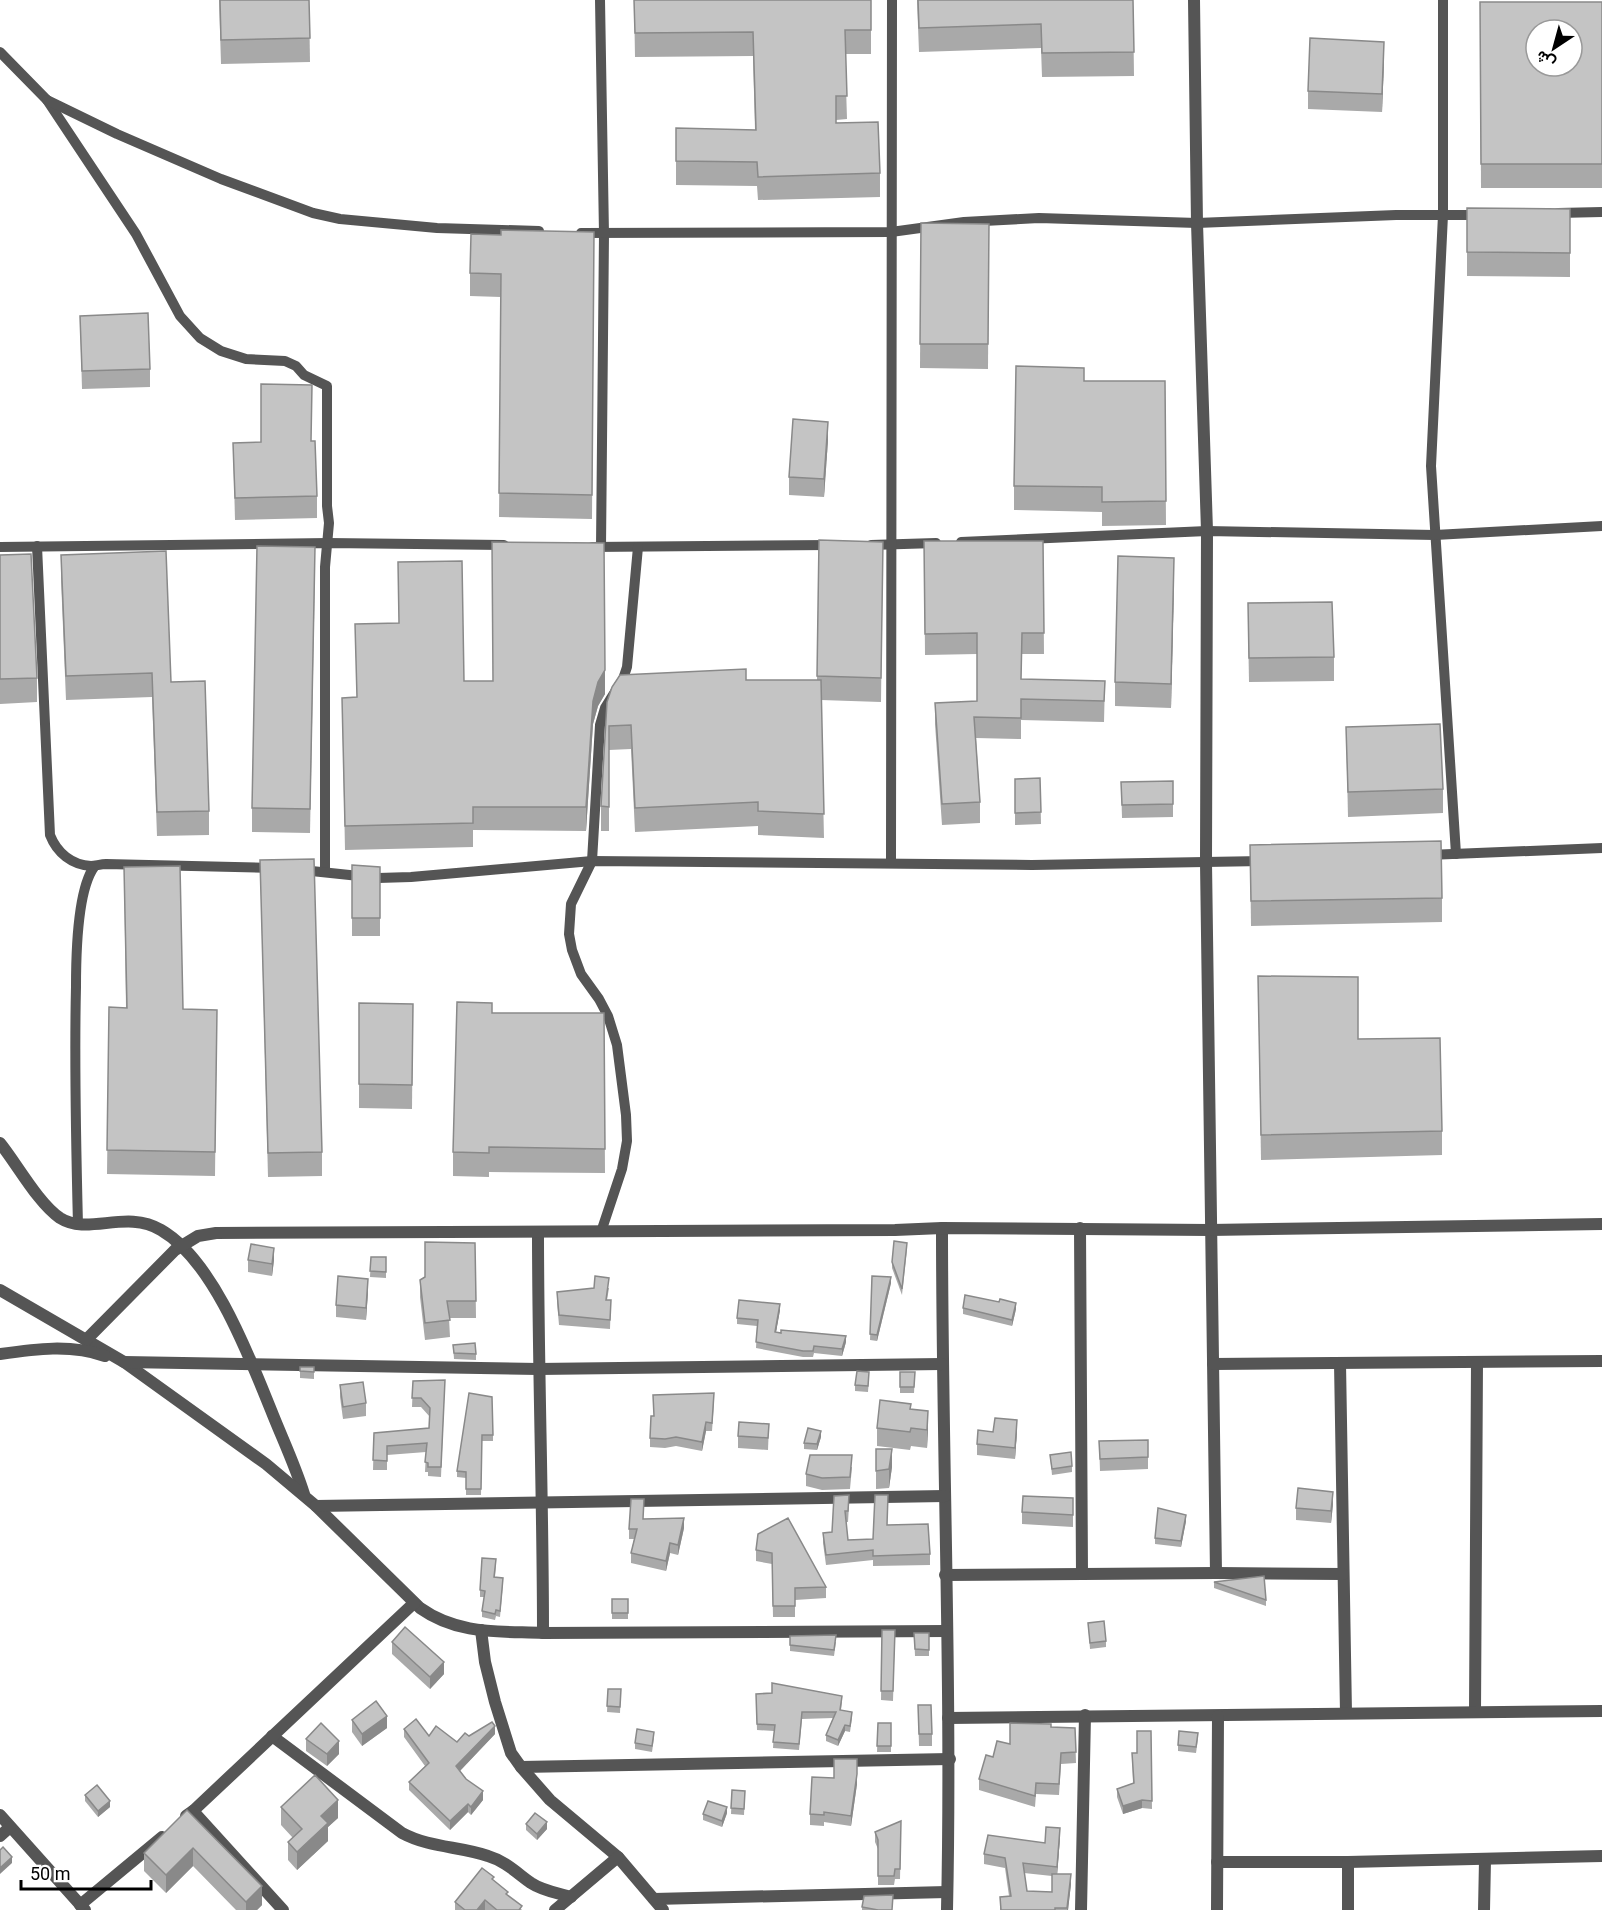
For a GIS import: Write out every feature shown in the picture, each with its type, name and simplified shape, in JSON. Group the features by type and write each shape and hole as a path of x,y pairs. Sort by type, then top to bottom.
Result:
{"street":[{"path":"1194,0 1197,223 1207,531 1206,863 1216,1573"},
{"path":"0,1143 49,1208 67,1222 78,1225 130,1220 146,1223 159,1228 182,1245 208,1280 253,1364 305,1496"},
{"path":"86,1340 163,1261 182,1245 198,1236 216,1233 942,1228 1210,1230 1602,1224"},
{"path":"942,1228 945,1575 950,1759 947,1910"},
{"path":"1080,1228 1082,1574"},
{"path":"538,1232 543,1634"},
{"path":"0,1290 124,1362 266,1464 316,1506 414,1603 435,1619 452,1626 543,1634 947,1631"},
{"path":"0,1354 64,1348 96,1353 124,1362 538,1369 942,1365"},
{"path":"1213,1364 1602,1361"},
{"path":"1475,1712 1477,1362"},
{"path":"1341,1363 1346,1713"},
{"path":"316,1506 945,1496"},
{"path":"945,1575 1343,1574"},
{"path":"0,1815 83,1907 193,1811 414,1603"},
{"path":"481,1630 484,1662 495,1702 507,1742 520,1767 550,1800 618,1857 663,1910"},
{"path":"948,1718 1602,1711"},
{"path":"1081,1910 1085,1715"},
{"path":"1217,1910 1218,1716"},
{"path":"272,1736 402,1833 418,1842 489,1856 514,1869 532,1884 571,1897"},
{"path":"520,1767 950,1759"},
{"path":"193,1811 284,1910"},
{"path":"0,1836 10,1827"},
{"path":"1217,1862 1485,1860 1602,1856"},
{"path":"555,1910 618,1857"},
{"path":"1484,1910 1485,1860"},
{"path":"1348,1862 1348,1910"},
{"path":"654,1899 947,1892"}],"lane":[{"path":"600,0 604,234 602,547"},
{"path":"891,863 892,0"},
{"path":"1443,0 1443,215 1431,466 1456,854"},
{"path":"0,52 47,100 136,234 180,316 200,338 221,351 246,358 285,361 296,366 304,375 327,386 325,872"},
{"path":"47,100 117,134 221,179 313,213 340,219 437,228 556,232"},
{"path":"1549,213 1602,212"},
{"path":"568,232 604,234 891,232 964,222 1039,218 1197,223 1490,214"},
{"path":"580,547 891,544 1207,531 1435,535 1602,526"},
{"path":"0,547 328,543 513,546"},
{"path":"37,546 50,835 54,844 64,856 77,863 94,867 105,864 281,869"},
{"path":"601,1232 622,1169 627,1141 624,1103 617,1045 608,1016 581,974 572,951 569,934 572,904 592,861 600,725 605,708 623,679 627,667 638,547"},
{"path":"1422,855 1602,848"},
{"path":"293,869 378,878 592,861 1032,865 1274,860"},
{"path":"78,1225 74,1039 77,943 80,913 89,875 94,867"}],"building":[{"path":"220,0 309,0 310,38 221,40"},
{"path":"634,0 871,0 871,30 845,30 847,96 836,96 836,123 878,122 880,173 758,177 757,162 676,161 676,128 756,130 753,32 635,33"},
{"path":"918,0 1133,0 1134,52 1042,53 1041,24 919,28"},
{"path":"1480,2 1602,2 1602,164 1481,164"},
{"path":"1310,38 1384,42 1382,94 1308,91"},
{"path":"1467,208 1570,209 1570,253 1467,252"},
{"path":"921,223 989,224 988,344 920,344"},
{"path":"501,230 594,232 592,495 499,493 501,274 470,273 471,234 501,235"},
{"path":"148,313 150,369 82,371 80,316"},
{"path":"1016,366 1084,368 1084,381 1165,381 1166,501 1102,502 1102,487 1014,486"},
{"path":"261,384 312,385 311,441 315,441 317,496 235,498 233,443 261,442"},
{"path":"793,419 828,422 824,479 789,477"},
{"path":"819,540 883,542 881,678 817,676"},
{"path":"924,541 1043,541 1044,633 1022,633 1021,679 1105,681 1104,701 1021,699 1021,718 974,717 980,802 942,804 935,703 977,701 977,633 925,634"},
{"path":"492,542 604,543 605,670 598,682 593,701 586,807 473,807 473,823 345,826 342,698 357,697 355,624 399,623 398,562 462,561 464,681 493,681"},
{"path":"257,546 315,547 310,809 252,808"},
{"path":"166,551 171,682 205,681 209,811 157,812 152,673 66,676 61,555"},
{"path":"31,554 37,678 0,679 0,555"},
{"path":"1118,556 1174,558 1171,684 1115,682"},
{"path":"1332,602 1334,657 1249,658 1248,603"},
{"path":"746,669 746,680 821,680 824,814 758,811 758,802 635,808 631,725 609,726 609,807 601,806 607,702 612,687 620,675"},
{"path":"1440,724 1443,789 1348,792 1346,727"},
{"path":"1040,778 1041,812 1015,813 1015,779"},
{"path":"1173,781 1173,804 1122,805 1121,782"},
{"path":"1441,841 1442,898 1251,901 1250,845"},
{"path":"314,859 322,1152 268,1153 260,860"},
{"path":"352,865 380,867 380,918 352,918"},
{"path":"180,866 183,1009 217,1010 215,1152 107,1150 109,1007 127,1008 124,867"},
{"path":"1258,976 1358,977 1358,1039 1440,1038 1442,1131 1261,1135"},
{"path":"457,1002 492,1003 492,1013 604,1013 605,1149 489,1147 489,1153 453,1152"},
{"path":"359,1003 413,1004 412,1085 359,1084"},
{"path":"894,1241 907,1243 902,1289 892,1262"},
{"path":"425,1242 475,1243 476,1301 447,1301 450,1320 425,1323 420,1280 425,1277"},
{"path":"251,1244 274,1248 272,1264 248,1260"},
{"path":"371,1257 386,1257 386,1272 370,1271"},
{"path":"338,1276 368,1279 366,1308 336,1305"},
{"path":"595,1276 609,1278 606,1300 611,1300 610,1320 559,1315 557,1292 594,1288"},
{"path":"872,1276 891,1277 877,1335 870,1334"},
{"path":"965,1295 1016,1303 1012,1320 963,1308"},
{"path":"739,1300 780,1304 775,1332 781,1333 781,1330 846,1336 842,1349 814,1346 813,1351 803,1351 756,1342 758,1320 737,1318"},
{"path":"475,1343 476,1354 454,1353 453,1345"},
{"path":"300,1367 314,1367 314,1372 300,1371"},
{"path":"857,1371 869,1372 868,1386 855,1385"},
{"path":"900,1372 915,1372 914,1387 900,1387"},
{"path":"445,1380 441,1467 428,1467 428,1463 425,1462 427,1443 387,1446 387,1461 373,1460 374,1433 429,1428 430,1408 421,1398 412,1398 413,1381"},
{"path":"363,1382 366,1403 343,1407 340,1385"},
{"path":"469,1393 492,1397 493,1435 482,1435 481,1489 466,1489 466,1472 457,1471"},
{"path":"714,1393 712,1423 706,1422 702,1442 676,1437 650,1438 651,1416 654,1416 653,1395"},
{"path":"880,1400 911,1404 910,1409 928,1411 927,1430 911,1428 910,1432 877,1428"},
{"path":"995,1418 1017,1420 1015,1448 977,1444 978,1430 993,1432"},
{"path":"739,1422 769,1424 768,1438 738,1436"},
{"path":"808,1428 821,1431 817,1444 804,1443"},
{"path":"1148,1440 1148,1457 1100,1459 1099,1441"},
{"path":"876,1449 892,1449 889,1469 876,1471"},
{"path":"1071,1452 1072,1466 1052,1469 1050,1455"},
{"path":"810,1455 852,1455 850,1477 822,1478 806,1474"},
{"path":"1298,1488 1333,1492 1331,1511 1296,1508"},
{"path":"849,1495 848,1511 845,1511 848,1540 873,1539 875,1495 888,1495 887,1525 928,1524 930,1554 873,1556 873,1550 826,1555 823,1533 832,1532 834,1496"},
{"path":"1023,1496 1073,1498 1073,1515 1022,1512"},
{"path":"631,1499 644,1499 643,1519 684,1518 678,1545 670,1543 666,1561 631,1553 637,1529 629,1529"},
{"path":"1158,1508 1186,1515 1181,1541 1155,1538"},
{"path":"788,1518 826,1587 795,1588 795,1606 773,1606 772,1553 756,1550 758,1534"},
{"path":"482,1558 496,1559 494,1577 503,1578 500,1611 496,1610 495,1614 482,1611 485,1591 480,1590"},
{"path":"1264,1576 1266,1600 1214,1582"},
{"path":"612,1599 628,1599 628,1613 612,1613"},
{"path":"1104,1621 1106,1641 1090,1643 1088,1623"},
{"path":"405,1627 444,1662 430,1677 392,1642"},
{"path":"882,1630 895,1630 893,1691 881,1691"},
{"path":"914,1633 929,1633 929,1650 915,1649"},
{"path":"836,1635 834,1650 790,1645 790,1636"},
{"path":"772,1683 842,1696 840,1710 852,1712 850,1726 845,1725 838,1740 826,1735 836,1712 802,1712 799,1744 773,1742 775,1725 757,1724 756,1694 772,1693"},
{"path":"608,1689 621,1689 620,1707 607,1706"},
{"path":"376,1701 387,1716 362,1734 352,1720"},
{"path":"918,1705 931,1705 932,1734 919,1734"},
{"path":"416,1719 429,1736 436,1726 457,1742 465,1733 469,1736 492,1722 495,1726 456,1766 466,1779 483,1791 471,1807 468,1804 450,1821 409,1782 429,1763 404,1729"},
{"path":"321,1723 339,1741 327,1754 306,1739"},
{"path":"878,1723 891,1723 891,1746 877,1746"},
{"path":"1010,1723 1051,1724 1051,1727 1075,1728 1076,1752 1061,1753 1059,1784 1036,1783 1035,1796 979,1779 986,1755 993,1757 997,1741 1010,1744"},
{"path":"637,1729 654,1732 652,1746 635,1743"},
{"path":"1137,1731 1151,1731 1152,1801 1142,1800 1123,1806 1117,1789 1134,1783 1132,1753 1137,1753"},
{"path":"1179,1731 1198,1733 1196,1747 1178,1745"},
{"path":"834,1759 857,1759 851,1816 824,1812 824,1815 810,1814 812,1777 834,1778"},
{"path":"315,1775 338,1800 321,1816 328,1823 297,1852 288,1842 302,1829 281,1807"},
{"path":"97,1785 110,1801 98,1811 85,1795"},
{"path":"732,1790 745,1791 744,1809 731,1808"},
{"path":"708,1801 727,1807 722,1821 703,1814"},
{"path":"187,1810 262,1886 246,1902 193,1848 166,1875 144,1853"},
{"path":"535,1813 547,1822 537,1834 526,1824"},
{"path":"901,1821 900,1869 895,1869 894,1876 878,1876 878,1840 875,1832"},
{"path":"1046,1827 1060,1828 1057,1867 1023,1863 1027,1891 1052,1892 1052,1874 1071,1874 1067,1908 1001,1910 1000,1897 1011,1896 1005,1858 984,1854 988,1835 1045,1843"},
{"path":"3,1847 12,1857 0,1868 0,1850"},
{"path":"482,1868 508,1892 506,1894 522,1906 519,1910 497,1910 485,1900 477,1910 465,1910 455,1902"},
{"path":"893,1895 892,1910 862,1907 864,1896"}]}
